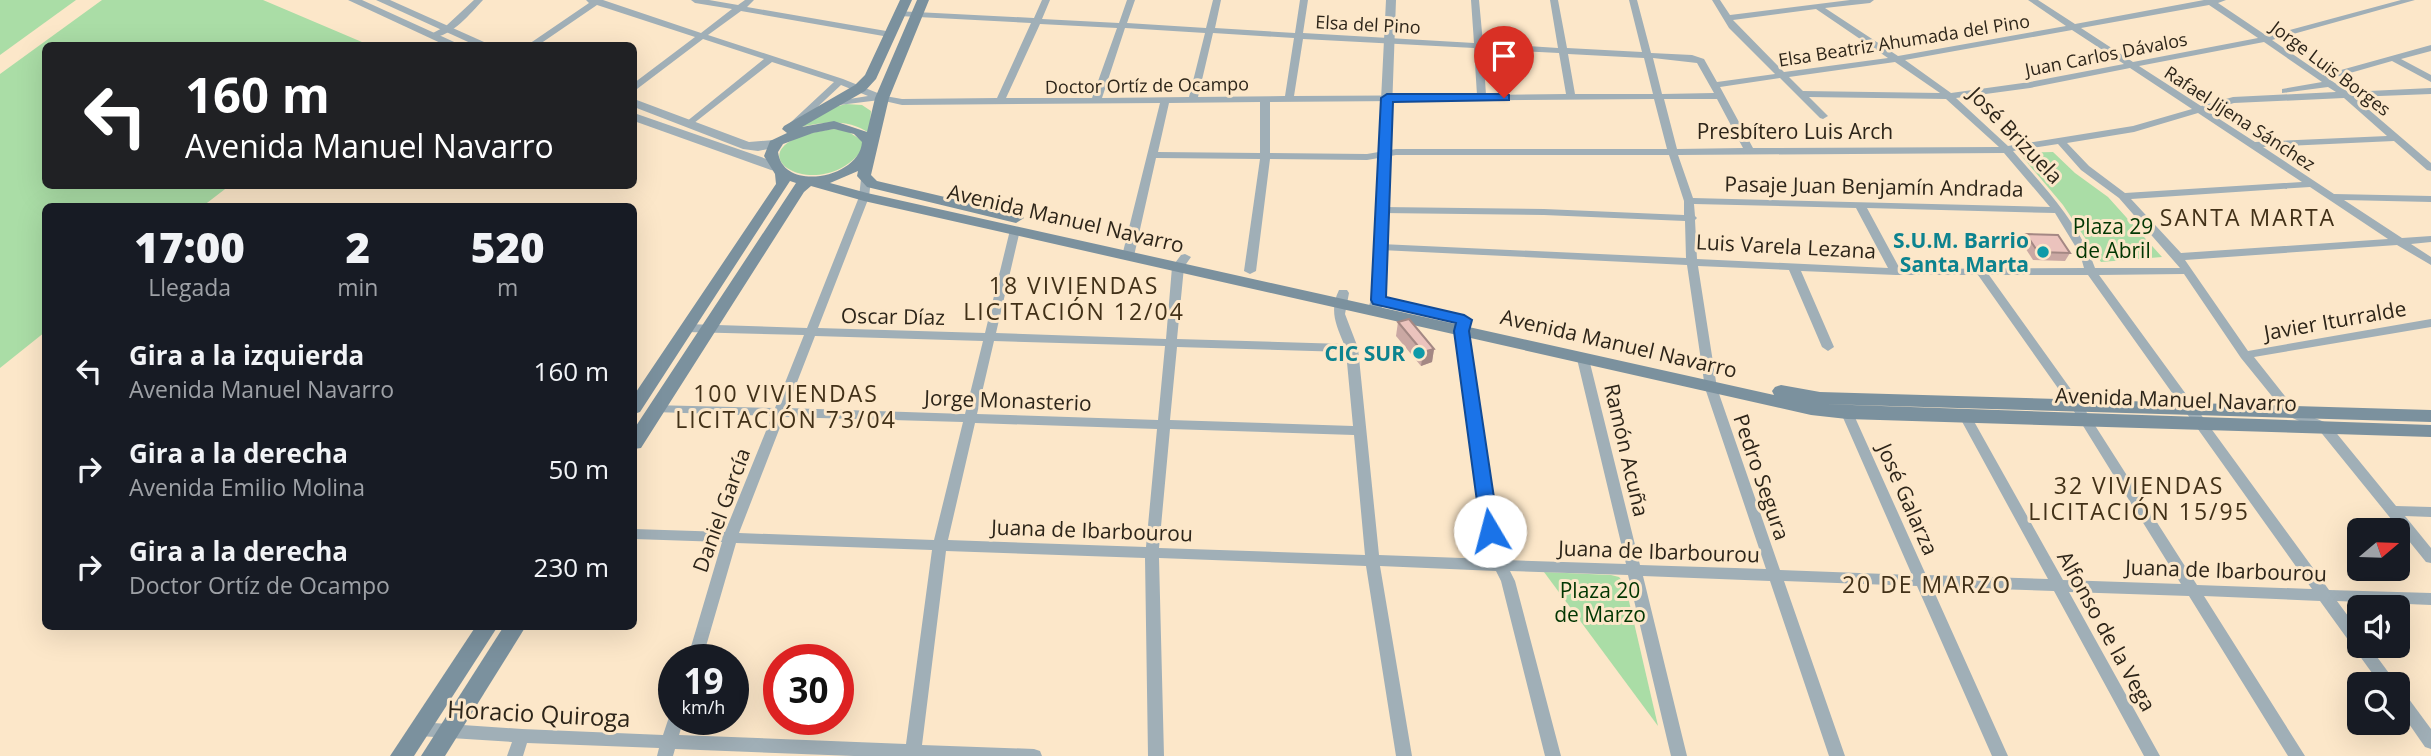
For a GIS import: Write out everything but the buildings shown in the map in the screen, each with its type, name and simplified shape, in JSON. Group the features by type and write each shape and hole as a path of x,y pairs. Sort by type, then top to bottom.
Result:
{"main road":[{"path":"637,403 783,184 779,170 771,159 775,142 793,125 860,88 871,76 888,34 906,0"},
{"path":"866,180 882,99 915,13 923,0"},
{"path":"775,142 810,128 834,125 857,130 865,135 870,151"},
{"path":"637,438 798,189 809,182 846,173 870,151"},
{"name":"Avenida Manuel Navarro","path":"779,170 809,182 864,197 1014,230 1130,250"},
{"name":"Avenida Manuel Navarro","path":"866,180 1130,250 1710,382 1811,410 1965,416 2079,412"},
{"name":"Avenida Manuel Navarro","path":"1182,262 1250,271 1341,298"},
{"name":"Avenida Manuel Navarro","path":"1463,325 1583,359 1820,398 2079,412 2431,416"},
{"name":"Avenida Manuel Navarro","path":"2194,415 2324,427 2431,430"},
{"path":"401,756 485,630"},
{"path":"432,756 513,630"}],"street":[{"path":"353,0 450,42"},
{"path":"381,0 479,42"},
{"path":"436,35 449,28 479,0"},
{"path":"695,0 888,34"},
{"path":"637,85 750,0"},
{"path":"1000,102 1046,0"},
{"path":"1096,101 1131,0"},
{"path":"1192,100 1217,0"},
{"path":"1289,99 1304,0"},
{"path":"1376,305 1381,247 1391,0"},
{"path":"1475,0 1482,98"},
{"path":"1554,0 1570,97"},
{"name":"Pedro Segura","path":"1633,0 1657,97 1689,201 1692,218 1692,260 1710,382 1837,756"},
{"path":"1717,0 1727,18 1823,116"},
{"path":"1727,18 1870,0"},
{"name":"Rafael Jijena Sánchez","path":"2032,0 2431,262"},
{"name":"Elsa Beatriz Ahumada del Pino","path":"1714,85 1898,59 2075,29 2222,0"},
{"name":"Juan Carlos Dávalos","path":"1802,94 1950,96 2030,85 2267,39 2411,0"},
{"path":"536,42 595,1"},
{"name":"Doctor Ortíz de Ocampo","path":"595,1 841,80 882,99 902,102 1721,96"},
{"name":"Jorge Luis Borges","path":"2209,1 2346,95 2431,168"},
{"name":"José Brizuela","path":"1818,7 1950,96 2007,150 2058,210 2085,254 2091,271 2347,627"},
{"path":"899,13 1036,21"},
{"name":"Elsa del Pino","path":"1036,21 1698,59"},
{"path":"2233,100 2325,81 2431,48"},
{"path":"689,124 771,58"},
{"path":"1698,59 1749,150"},
{"path":"2395,59 2431,79"},
{"path":"793,125 841,80"},
{"name":"Presbítero Luis Arch","path":"1154,155 1367,157 1384,154 1672,150 2007,150 2134,129 2233,100 2431,91"},
{"path":"828,106 857,99 882,99"},
{"path":"1250,271 1265,156 1265,100"},
{"path":"1130,250 1165,101"},
{"path":"637,104 752,147 775,142"},
{"path":"637,118 779,170"},
{"path":"2251,145 2397,138"},
{"path":"2061,142 2085,168 2123,196 2178,257 2245,355 2292,413 2324,427 2431,558"},
{"name":"Daniel García","path":"699,644 730,538 864,197 866,180"},
{"path":"2123,196 2312,184"},
{"path":"2332,197 2431,199"},
{"name":"Pasaje Juan Benjamín Andrada","path":"1689,201 2058,210"},
{"path":"1860,205 1896,272"},
{"path":"1382,210 1544,212 1692,218"},
{"path":"912,753 940,545 1014,230"},
{"path":"2178,257 2431,239"},
{"name":"Luis Varela Lezana","path":"1381,247 1896,272 2189,271"},
{"path":"1156,756 1152,553 1171,341 1182,262"},
{"path":"1793,266 1828,347"},
{"path":"1981,272 2079,412 2297,756"},
{"path":"1341,298 1338,317 1352,348 1372,560 1404,756"},
{"name":"Javier Iturralde","path":"2245,355 2431,323"},
{"path":"1463,325 1493,552 1508,582 1553,756"},
{"name":"Oscar Díaz","path":"686,328 1352,348"},
{"name":"Ramón Acuña","path":"1583,359 1679,756"},
{"name":"Jorge Monasterio","path":"655,408 1360,431"},
{"name":"José Galarza","path":"1847,413 2000,756"},
{"name":"Alfonso de la Vega","path":"1965,416 2152,756"},
{"path":"2392,511 2431,512"},
{"name":"Juana de Ibarbourou","path":"637,534 2431,599"},
{"path":"2410,713 2431,742"},
{"name":"Horacio Quiroga","path":"419,729 667,749 1034,756"},
{"path":"514,756 522,736"}],"green space":[{"path":"0,0 76,0 0,55"},
{"path":"102,0 263,0 362,42 44,42"},
{"path":"42,44 42,189 225,189 207,203 42,203 42,334 0,368 0,74"},
{"path":"846,104 862,105 871,111 869,133 843,123 797,128 835,107"},
{"path":"834,129 847,131 863,141 864,148 844,166 823,174 803,174 788,168 780,158 783,147 800,137"},
{"name":"Plaza 29 de Abril","path":"2053,152 2075,173 2108,197 2162,257 2101,262 2063,205 2019,153"},
{"name":"Plaza 20 de Marzo","path":"1544,572 1611,575 1619,577 1625,584 1658,726"}],"place":[{"name":"S.U.M. Barrio Santa Marta","path":"2043,252"},
{"name":"CIC SUR","path":"1419,353"}],"district":[{"name":"SANTA MARTA","path":"2248,217"},
{"name":"18 VIVIENDAS LICITACIÓN 12/04","path":"1074,298"},
{"name":"100 VIVIENDAS LICITACIÓN 73/04","path":"786,406"},
{"name":"32 VIVIENDAS LICITACIÓN 15/95","path":"2139,498"},
{"name":"20 DE MARZO","path":"1927,584"}],"route":[{"path":"1490,531 1462,331 1464,320 1378,300 1387,98 1504,98"}]}
